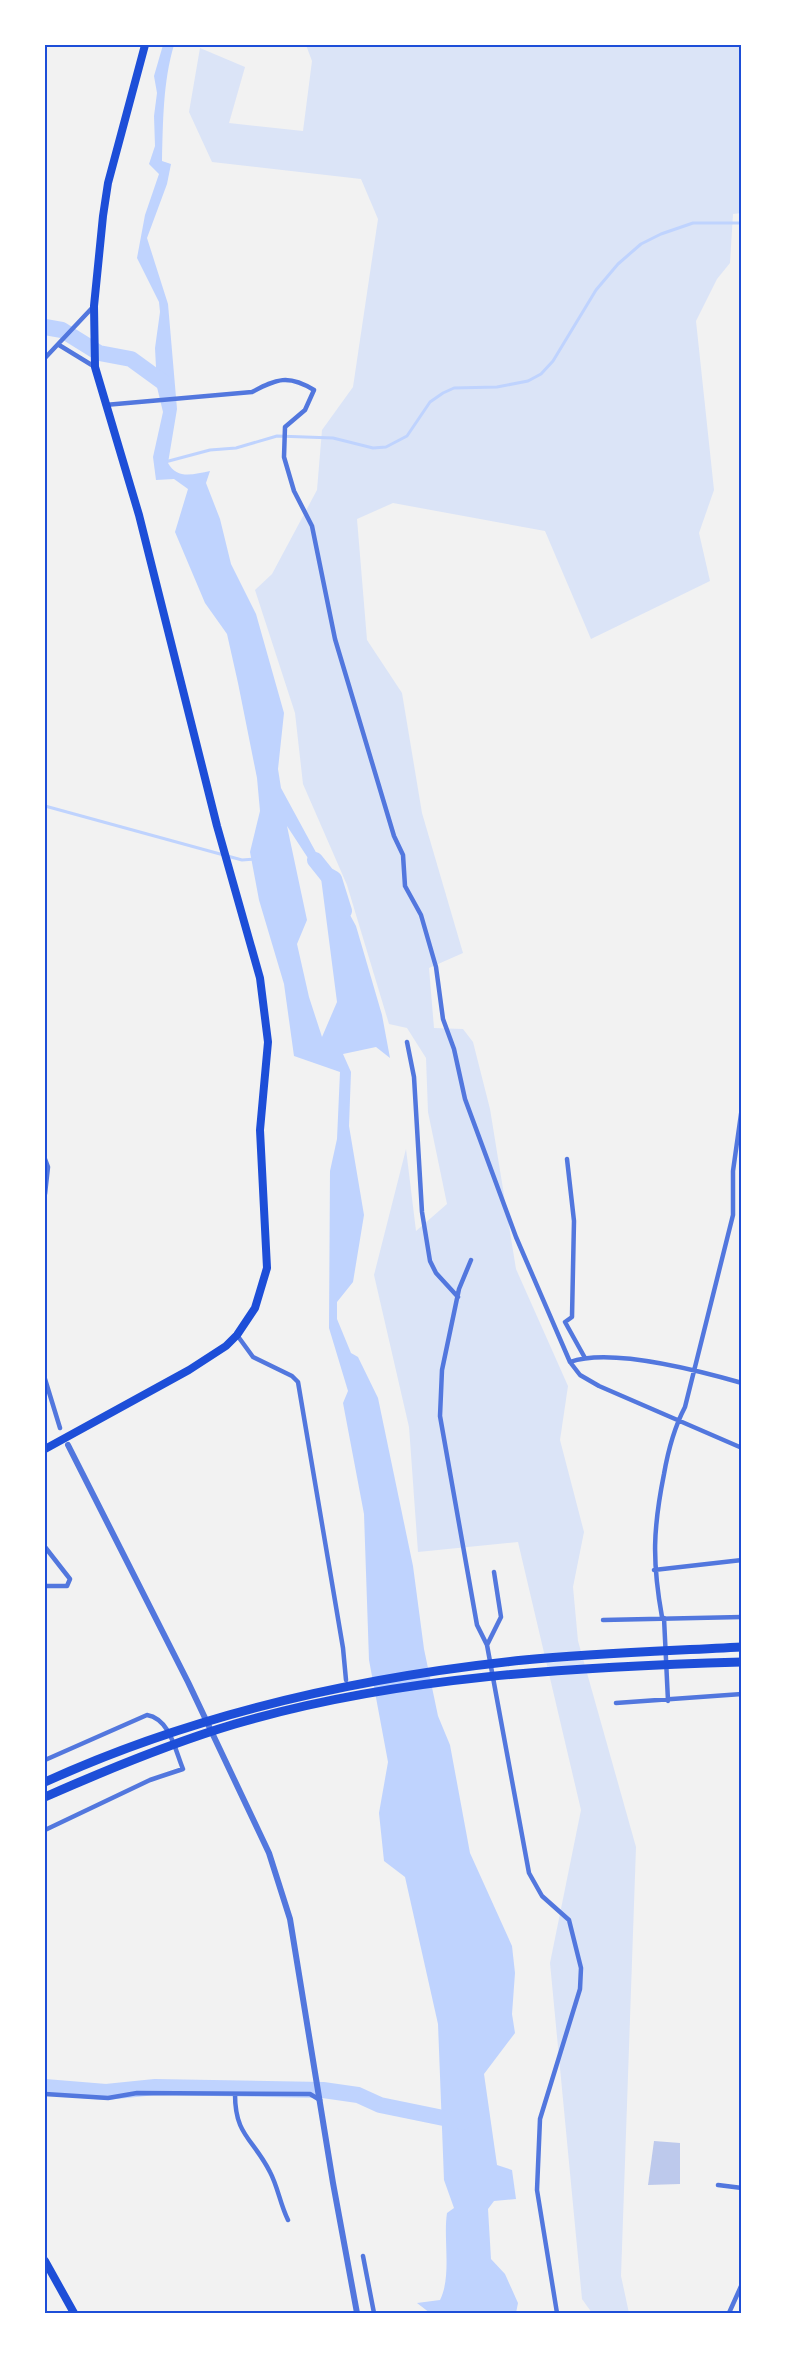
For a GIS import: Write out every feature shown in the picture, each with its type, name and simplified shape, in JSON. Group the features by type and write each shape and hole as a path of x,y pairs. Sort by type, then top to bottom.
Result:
{"highway":[{"path":"45,1449 211,1358 237,1335 261,1297 267,1268 260,1130 268,1057 266,1016 260,978 217,826 139,515 95,367 94,306 108,183 145,45"},
{"path":"45,1782 164,1735 228,1714 341,1687 525,1660 742,1647"},
{"path":"45,1797 233,1725 342,1698 463,1680 527,1674 661,1664 742,1662"},
{"path":"45,2261 74,2313"}],"street":[{"path":"45,358 94,306"},
{"path":"58,345 95,367"},
{"path":"105,405 116,402 252,392 272,382 288,379 298,380 314,390 305,410 285,427 284,456 294,491 312,526 335,639 394,836 403,855 405,885 426,929 440,987 443,1019 454,1049 465,1099 524,1258 570,1362 580,1375 599,1386 680,1419 742,1448"},
{"path":"407,1042 414,1077 426,1244 436,1273 458,1297"},
{"path":"668,1701 663,1617 654,1570 657,1503 733,1215 733,1171 742,1107"},
{"path":"45,1159 48,1167 45,1194"},
{"path":"567,1160 574,1221 572,1317 565,1322 585,1358"},
{"path":"471,1260 458,1297 442,1370 440,1416 477,1625 487,1645 529,1873 542,1896 569,1920 581,1968 580,1989 540,2119 537,2190 557,2313"},
{"path":"237,1335 253,1357 292,1376 298,1382 343,1648 346,1680"},
{"path":"570,1362 585,1358 634,1359 694,1369 742,1383"},
{"path":"45,1379 60,1428"},
{"path":"68,1444 188,1682 280,1879 290,1918 357,2313"},
{"path":"45,1547 70,1579 68,1586 45,1586"},
{"path":"654,1570 742,1560"},
{"path":"487,1645 501,1617 494,1572"},
{"path":"603,1620 742,1617"},
{"path":"616,1703 742,1694"},
{"path":"45,1760 147,1715 157,1716 165,1724 183,1769 150,1780 45,1830"},
{"path":"45,2094 108,2098 137,2093 309,2094 320,2098"},
{"path":"235,2094 235,2110 240,2129 258,2150 272,2174 279,2202 288,2220"},
{"path":"718,2185 742,2188"},
{"path":"363,2256 374,2313"},
{"path":"729,2313 742,2284"}],"shaded area":[{"path":"306,45 742,45 742,213 733,214 730,263 717,279 696,321 714,490 699,533 710,581 591,639 545,531 393,503 357,519 367,640 402,693 422,813 463,953 429,968 434,1028 463,1029 473,1042 490,1109 516,1269 568,1386 560,1440 584,1532 573,1587 578,1641 636,1847 621,2276 629,2313 592,2313 582,2299 550,1963 581,1810 518,1542 418,1552 409,1427 374,1275 406,1149 416,1231 447,1204 428,1112 426,1058 407,1028 389,1024 347,885 303,784 295,713 255,590 272,574 317,490 322,430 353,387 378,219 361,179 212,162 189,112 200,48 245,67 229,123 303,131 312,61"}],"water":[{"path":"163,45 174,45 166,88 162,147 162,161 171,164 167,184 147,238 168,304 177,409 168,463 176,472 186,475 210,471 206,483 220,519 231,564 256,614 284,713 278,769 281,788 356,926 382,1015 390,1058 376,1047 343,1054 351,1072 349,1126 364,1215 353,1282 337,1302 337,1319 351,1353 358,1357 378,1398 413,1566 424,1649 438,1716 450,1745 470,1853 512,1946 515,1973 512,2014 515,2033 484,2074 497,2165 512,2170 516,2199 494,2201 488,2209 491,2259 505,2274 518,2303 516,2313 430,2313 417,2303 440,2300 444,2290 447,2213 454,2208 444,2180 438,2024 405,1877 384,1861 379,1813 388,1762 369,1660 364,1514 343,1403 348,1391 329,1328 330,1171 337,1139 340,1072 294,1056 284,984 259,900 250,852 260,811 257,778 227,634 205,603 175,532 188,489 174,479 156,480 153,457 163,412 157,387 155,348 160,312 159,302 137,258 145,215 159,174 149,164 155,146 154,116 157,93 154,76","holes":["287,826 321,878 337,1002 322,1037 309,997 297,944 307,920"]}],"building":[{"path":"654,2141 680,2143 680,2184 648,2185"}],"waterway":[{"path":"165,462 210,450 236,448 277,436 333,438 373,448 386,447 407,436 430,402 443,393 454,388 497,387 528,381 541,374 553,361 596,290 618,264 641,244 693,223 742,223"},
{"path":"45,327 62,330 99,353 131,359 164,383"},
{"path":"45,806 242,860 255,859"},
{"path":"315,860 327,875 334,879 344,911"},
{"path":"45,2087 106,2092 155,2087 323,2090 358,2095 380,2105 463,2122"}]}
